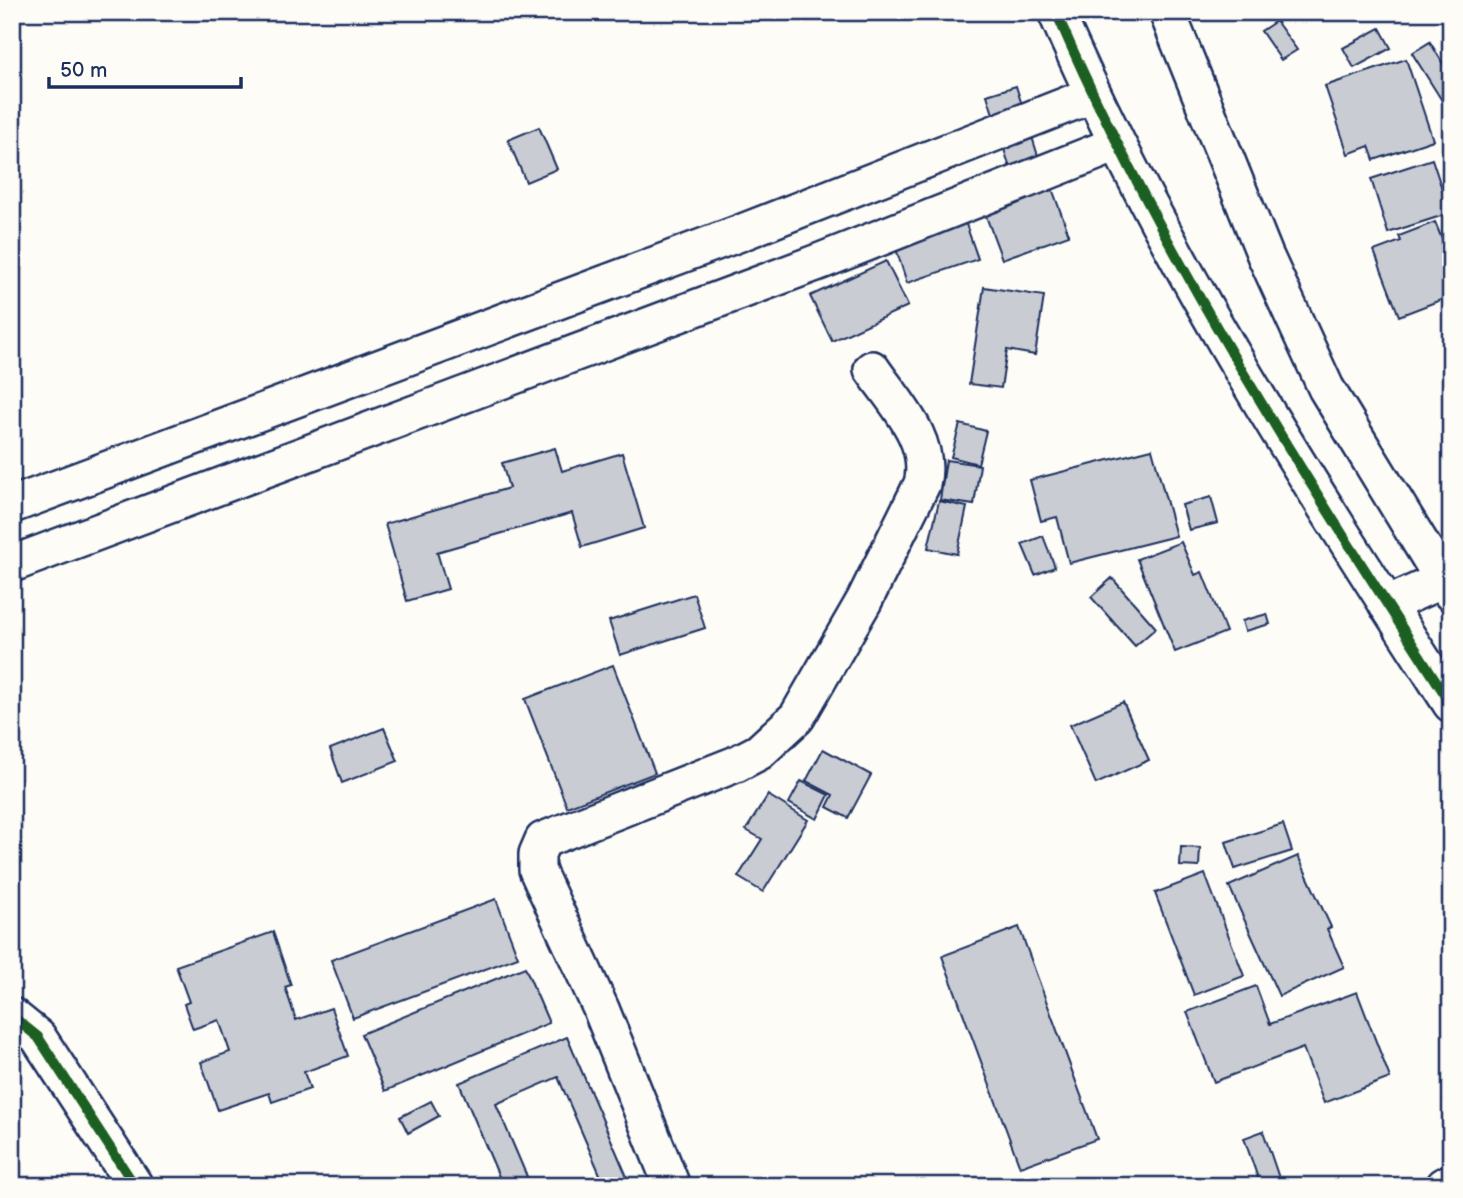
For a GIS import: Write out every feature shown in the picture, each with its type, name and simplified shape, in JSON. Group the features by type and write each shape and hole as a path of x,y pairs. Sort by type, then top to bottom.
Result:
{"street":[{"path":"1056,12 1092,95 1193,289 1451,704"},
{"path":"1167,12 1265,255 1326,388 1448,581 1387,605"},
{"path":"12,505 869,184 1092,95"},
{"path":"12,564 808,266 1117,144"},
{"path":"672,1186 601,1009 537,870 537,854 544,840 736,764 759,752 797,717 864,601 922,484 925,471 925,456 919,438 872,369"},
{"path":"12,1016 38,1037 135,1186"},
{"path":"1443,1186 1451,1182"}],"building":[{"path":"1276,21 1297,50 1281,60 1261,31"},
{"path":"1380,28 1391,48 1354,68 1343,48"},
{"path":"1430,42 1451,77 1451,104 1446,107 1412,53"},
{"path":"1406,59 1433,140 1374,160 1369,146 1348,154 1325,86"},
{"path":"1016,86 1039,159 1010,168 987,95"},
{"path":"539,127 557,169 526,182 508,140"},
{"path":"1432,159 1450,213 1388,233 1371,179"},
{"path":"1050,183 1069,235 1002,259 983,208"},
{"path":"960,207 978,259 907,283 890,230"},
{"path":"1435,222 1451,261 1451,296 1399,316 1374,251 1401,241 1399,236"},
{"path":"886,261 908,306 832,341 810,296"},
{"path":"984,287 1044,296 1035,355 1007,350 1001,388 969,384"},
{"path":"960,424 986,431 978,464 951,457"},
{"path":"555,448 562,471 622,453 644,528 582,547 572,513 437,552 448,589 407,601 385,524 509,488 502,463"},
{"path":"1152,449 1176,536 1069,563 1057,517 1041,521 1030,480"},
{"path":"946,460 980,465 974,505 940,500"},
{"path":"1211,497 1218,523 1189,530 1182,505"},
{"path":"939,501 967,507 957,554 928,548"},
{"path":"1043,536 1055,567 1035,575 1022,544"},
{"path":"1181,542 1195,575 1202,572 1226,632 1175,652 1137,559"},
{"path":"1112,578 1156,628 1135,646 1091,597"},
{"path":"694,594 705,628 620,655 609,621"},
{"path":"1267,614 1270,624 1245,631 1242,621"},
{"path":"613,665 655,773 567,807 525,699"},
{"path":"1123,702 1149,760 1096,784 1070,725"},
{"path":"384,728 398,761 342,783 330,749"},
{"path":"823,749 871,775 848,818 827,807 833,795 806,781"},
{"path":"801,781 829,795 817,819 789,803"},
{"path":"768,795 808,820 763,892 738,877 762,839 746,830"},
{"path":"1283,824 1292,851 1235,869 1226,842"},
{"path":"1181,847 1200,848 1199,867 1180,866"},
{"path":"1298,856 1331,927 1327,929 1344,967 1279,996 1229,886"},
{"path":"1205,874 1244,976 1194,995 1155,893"},
{"path":"496,899 518,957 353,1018 331,960"},
{"path":"1019,927 1097,1139 1020,1167 942,956"},
{"path":"273,932 291,985 285,987 296,1020 331,1008 348,1056 304,1072 310,1089 272,1102 269,1093 218,1110 201,1062 230,1052 219,1020 193,1029 184,1004 189,1002 176,966"},
{"path":"525,967 549,1023 385,1091 361,1034"},
{"path":"1256,986 1270,1024 1357,992 1390,1078 1324,1103 1303,1048 1214,1082 1187,1012"},
{"path":"567,1037 631,1186 605,1186 558,1077 496,1104 531,1186 503,1186 459,1083"},
{"path":"1451,1098 1451,1124 1444,1100"},
{"path":"431,1101 439,1116 408,1133 400,1117"},
{"path":"1263,1131 1279,1178 1260,1184 1244,1138"}],"cycle path":[{"path":"1056,12 1142,192 1239,366 1343,536 1451,704"},
{"path":"12,1016 38,1037 135,1186"}]}
